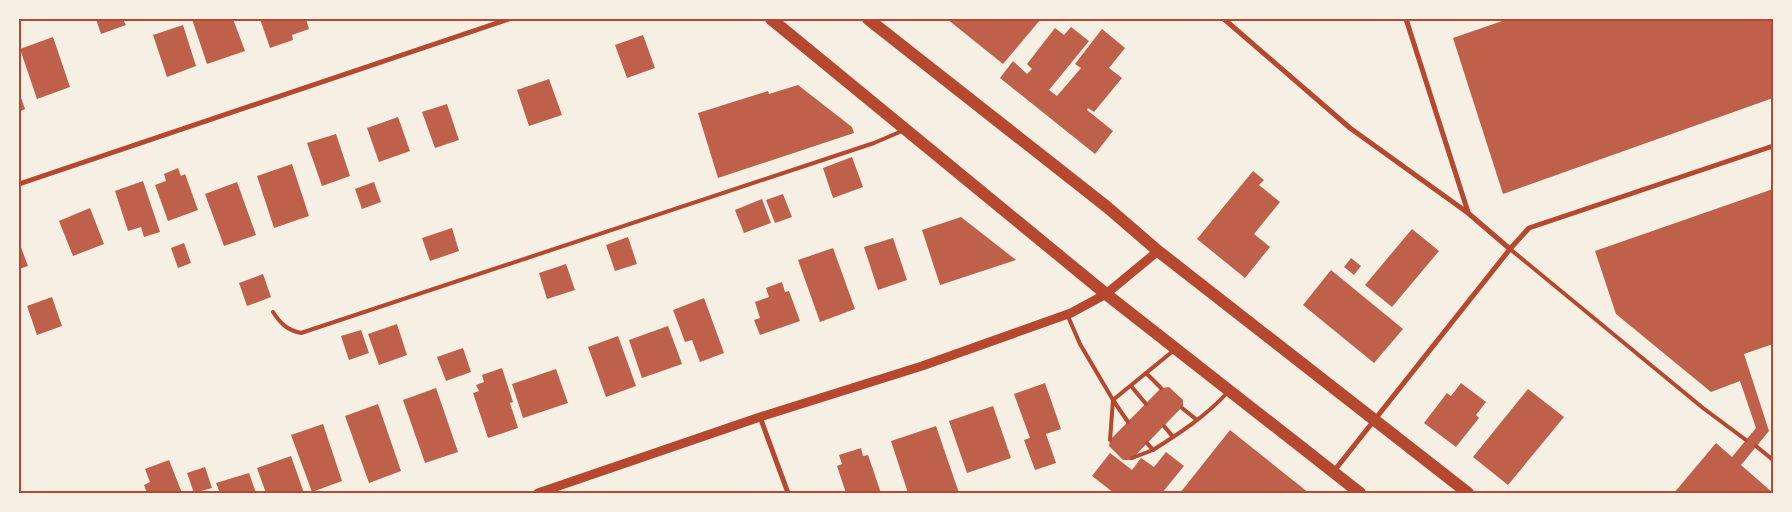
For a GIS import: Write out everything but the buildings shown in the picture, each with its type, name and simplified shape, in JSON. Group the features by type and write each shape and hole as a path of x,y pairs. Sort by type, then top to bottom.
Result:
{"main road":[{"path":"770,19 907,128 1106,294 1360,493"},
{"path":"868,19 1107,207 1158,251 1468,493"}],"street":[{"path":"19,184 509,19"},
{"path":"1224,19 1350,128 1468,213 1510,248"},
{"path":"1406,19 1468,213"},
{"path":"1334,471 1510,248 1529,228 1773,146"},
{"path":"538,493 760,417 922,366 1067,314 1106,294 1158,251"},
{"path":"760,417 788,493"}],"lane":[{"path":"273,312 280,323 290,330 301,333 874,143 907,128"},
{"path":"1510,248 1703,408 1746,440"},
{"path":"1067,314 1080,344 1128,422"},
{"path":"1110,440 1113,400 1176,349"},
{"path":"1146,373 1161,388"},
{"path":"1131,386 1146,404"},
{"path":"1132,458 1153,450 1173,438 1213,408 1230,390"},
{"path":"1182,408 1197,420"},
{"path":"1164,426 1173,438"},
{"path":"1148,443 1153,450"},
{"path":"1756,446 1773,460"}]}
